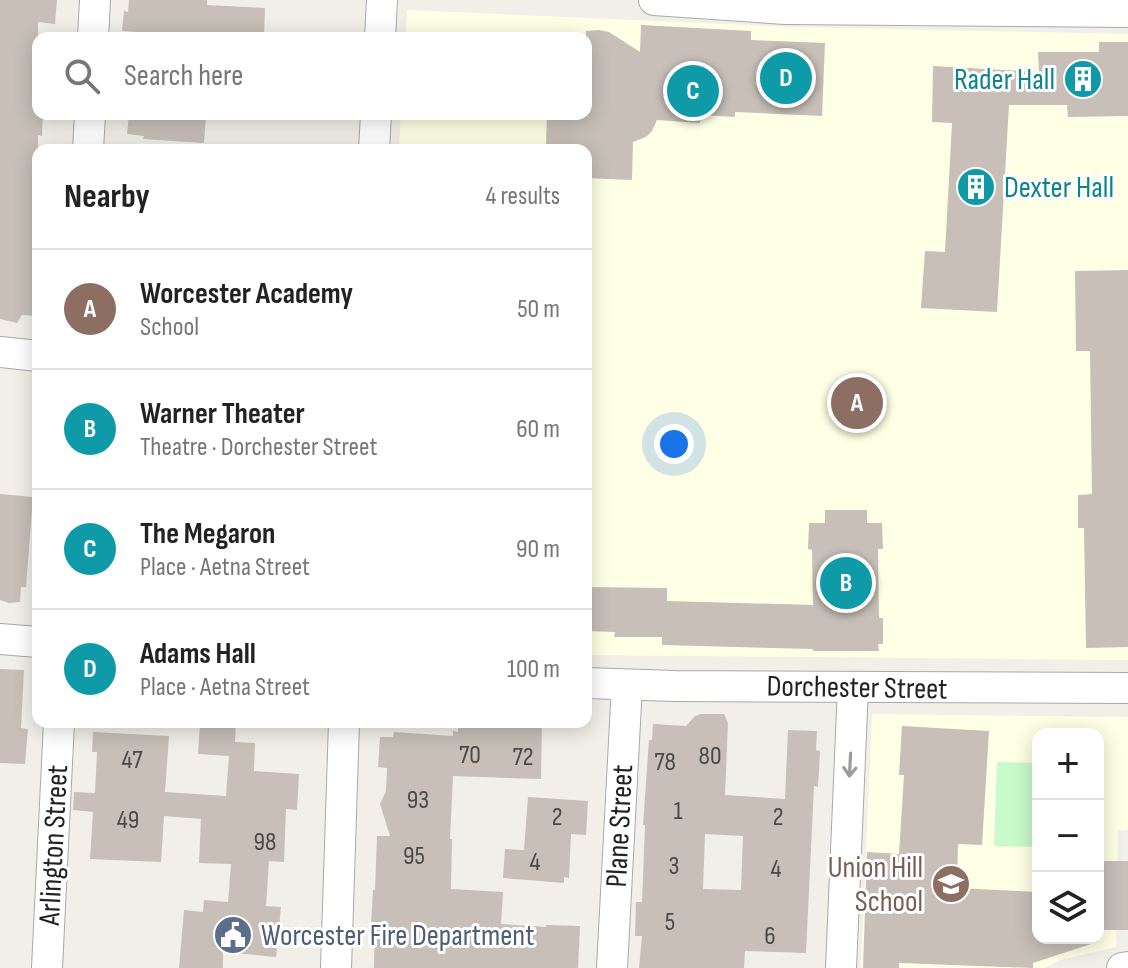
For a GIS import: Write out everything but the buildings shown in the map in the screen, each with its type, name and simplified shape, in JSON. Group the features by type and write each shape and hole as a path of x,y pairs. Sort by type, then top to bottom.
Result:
{"street":[{"path":"93,32 95,0"},
{"path":"380,32 382,0"},
{"path":"654,0 1128,12"},
{"path":"88,144 90,120"},
{"path":"374,144 376,120"},
{"path":"0,352 32,355"},
{"path":"0,639 32,642"},
{"name":"Dorchester Street","path":"592,683 1128,688"},
{"name":"Plane Street","path":"612,968 627,685"},
{"path":"841,968 853,687"},
{"name":"Arlington Street","path":"47,968 59,728"},
{"path":"336,968 344,728"},
{"path":"1122,968 1128,967"}],"shaded area":[{"path":"407,10 791,27 1128,34 1128,660 592,655 592,144 399,144 401,120 592,120 592,32 405,32"},
{"name":"Union Hill School","path":"872,714 1128,717 1128,830 1118,831 1116,947 1064,959 1044,968 861,968"}],"green space":[{"path":"997,762 1032,763 1032,847 994,846"}],"place":[{"name":"Adams Hall","path":"786,78"},
{"name":"Rader Hall","path":"1083,79"},
{"name":"The Megaron","path":"693,91"},
{"name":"Dexter Hall","path":"976,187"},
{"name":"Worcester Academy","path":"857,403"},
{"name":"Warner Theater","path":"846,583"},
{"name":"Union Hill School","path":"951,884"},
{"name":"Worcester Fire Department","path":"233,935"}]}
